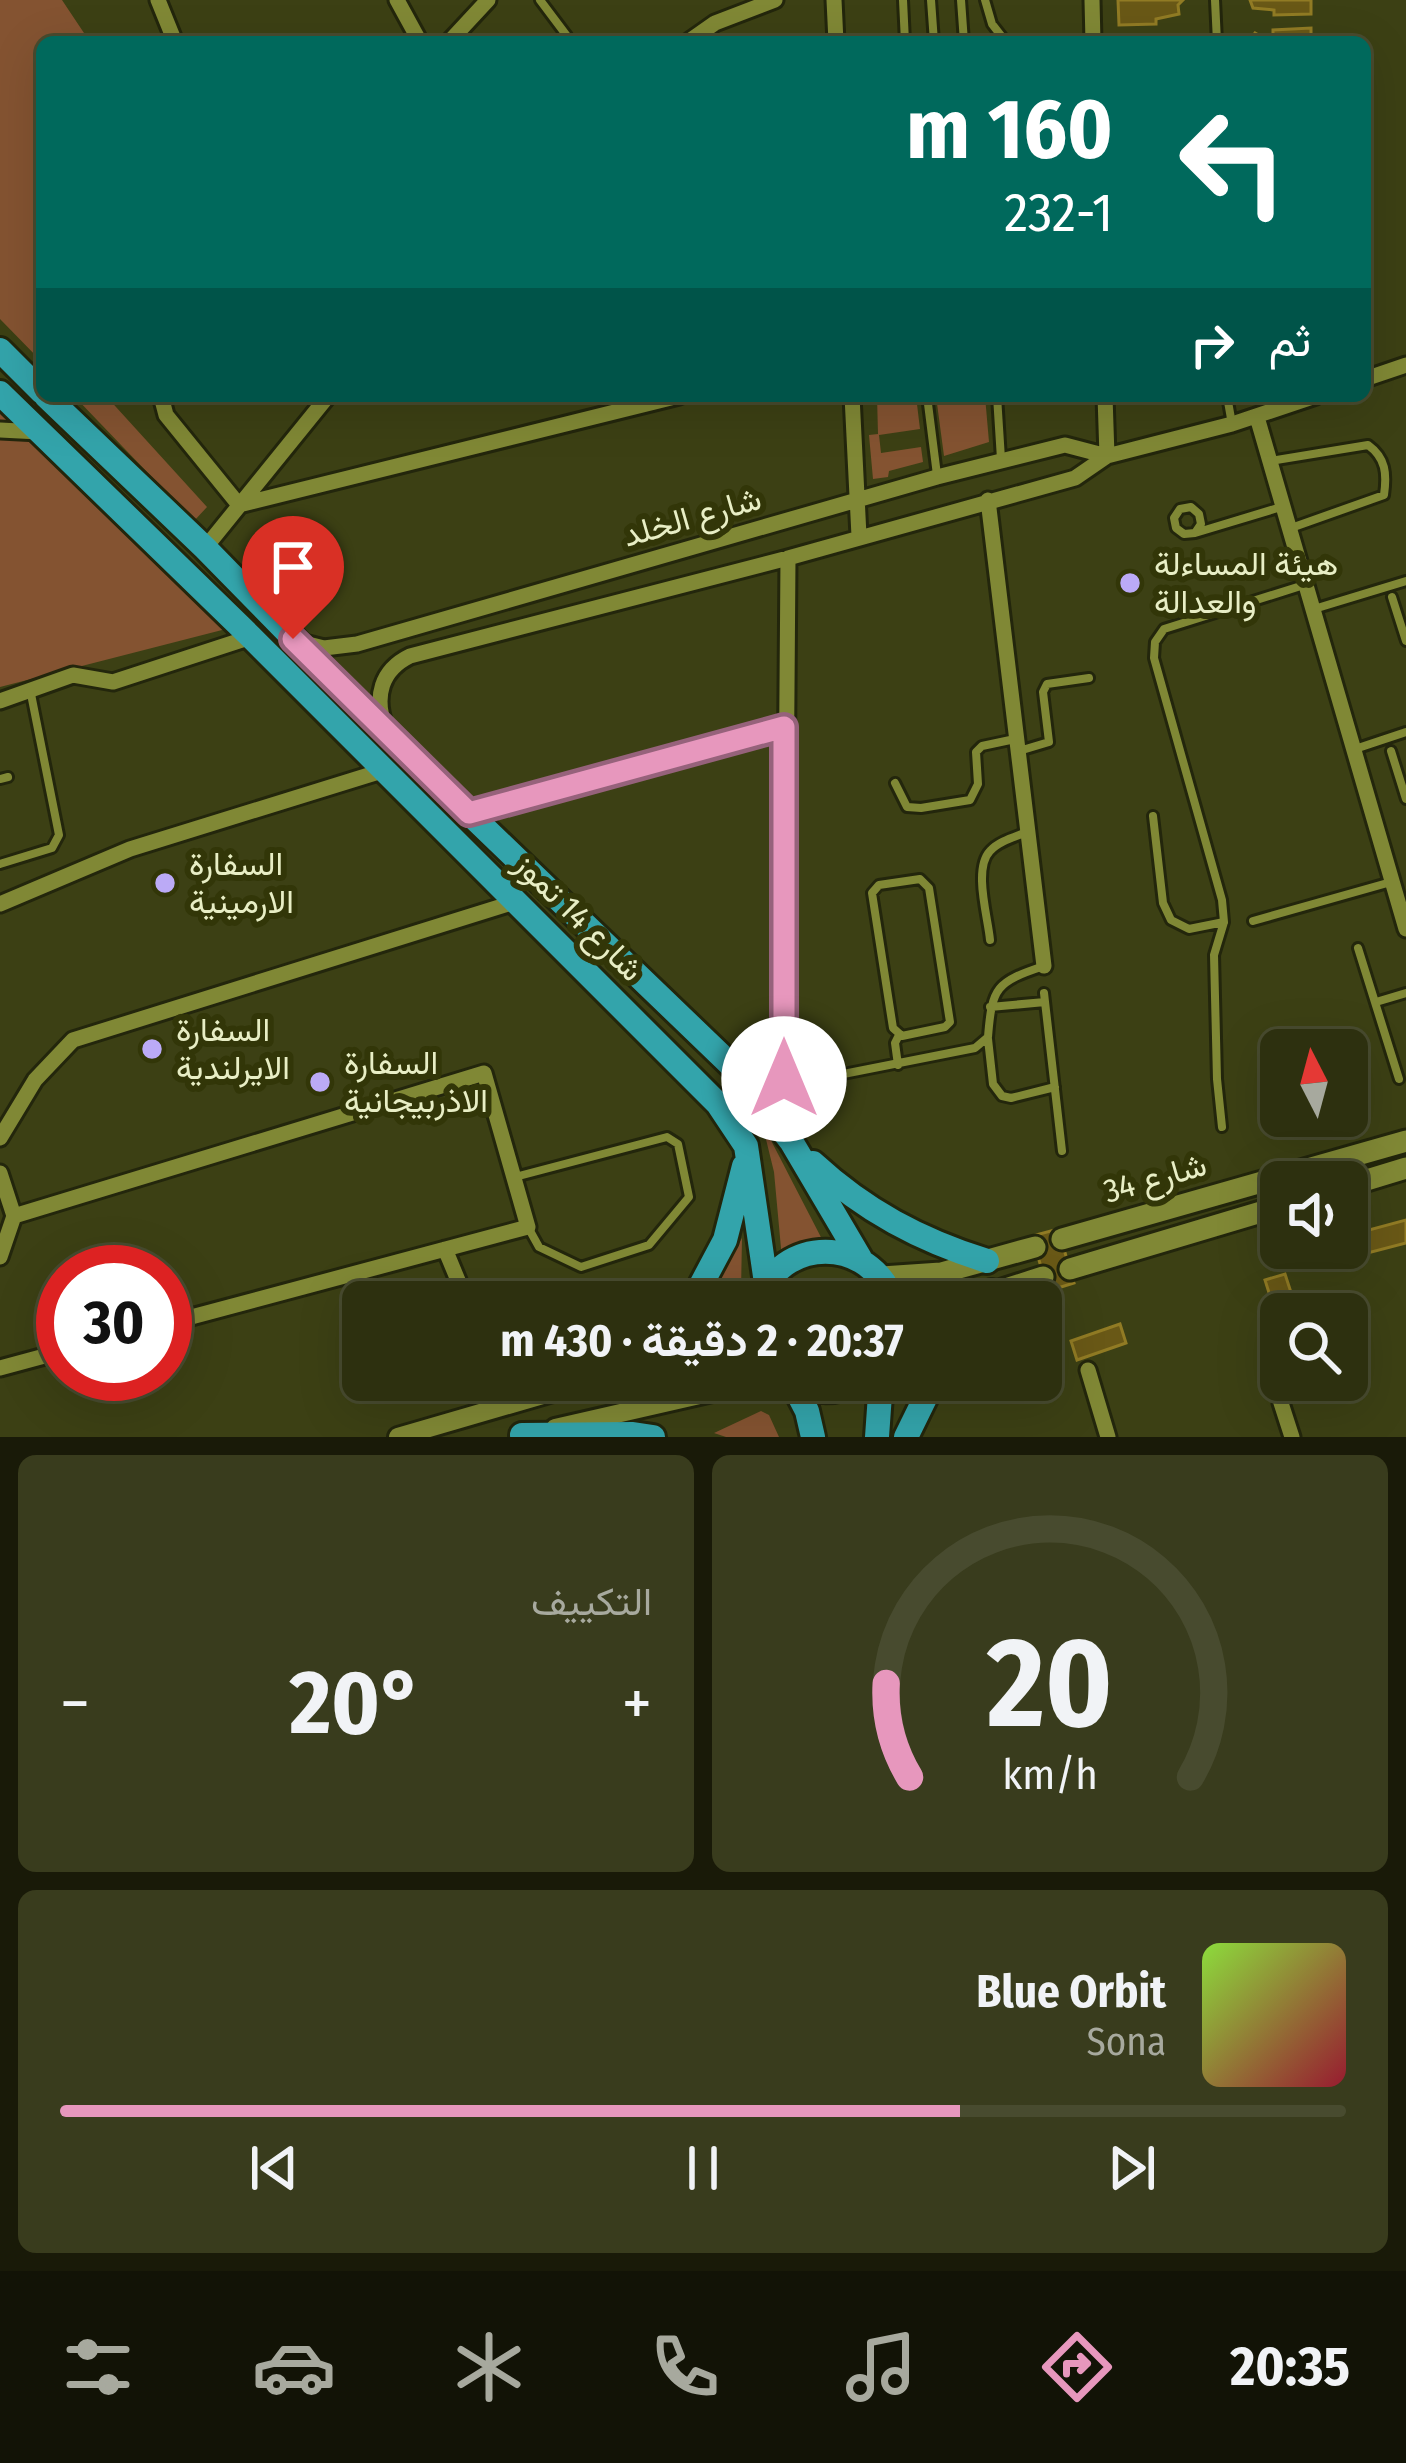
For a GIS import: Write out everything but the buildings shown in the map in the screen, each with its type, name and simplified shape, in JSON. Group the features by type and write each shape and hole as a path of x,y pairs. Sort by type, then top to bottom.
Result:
{"main road":[{"name":"شارع 14 تموز","path":"0,350 36,386"},
{"name":"شارع 14 تموز","path":"0,393 718,1103 746,1146 760,1281"},
{"name":"شارع 14 تموز","path":"52,402 205,548 393,740 733,1067 791,1141 860,1258"},
{"path":"791,1141 844,1191 877,1214 911,1233 987,1261"},
{"name":"شارع 34","path":"1061,1239 1406,1141"},
{"path":"703,1281 724,1240 746,1146"},
{"path":"1368,1180 1406,1168"},
{"name":"شارع 34","path":"1070,1269 1260,1212"},
{"path":"882,1276 940,1273 1035,1247"},
{"path":"769,1281 775,1271 800,1255 830,1250 860,1258 884,1281"},
{"path":"1032,1281 1043,1277"},
{"path":"801,1401 814,1437"},
{"path":"877,1437 880,1401"},
{"path":"906,1437 924,1401"},
{"path":"519,1436 653,1437"}],"street":[{"path":"158,0 173,36"},
{"path":"397,0 417,36"},
{"path":"454,36 488,0"},
{"path":"697,36 715,23 775,0"},
{"path":"833,0 836,36"},
{"path":"1092,0 1093,36"},
{"path":"1371,377 1406,364"},
{"path":"163,402 166,415 239,505"},
{"path":"205,548 323,402"},
{"path":"239,505 655,402"},
{"path":"852,402 859,536"},
{"path":"1106,402 1108,455"},
{"name":"شارع الخلد","path":"393,740 381,716 381,688 390,669 410,656 1075,478 1108,455 1299,402"},
{"path":"1257,417 1353,749 1396,873 1406,929"},
{"path":"0,430 44,434"},
{"name":"شارع الخلد","path":"293,639 324,648 357,644 937,477 1065,446 1108,455"},
{"path":"988,500 1044,967"},
{"path":"784,1079 788,558"},
{"path":"0,700 73,675 112,682 251,637"},
{"path":"469,813 784,727"},
{"path":"0,904 130,849 385,770"},
{"path":"0,1138 35,1080 73,1040 518,902"},
{"path":"14,1216 484,1072 528,1227 192,1317"},
{"path":"0,1173 14,1216 0,1257"},
{"path":"445,1249 458,1281"},
{"path":"0,1368 36,1358"},
{"path":"1088,1370 1108,1437"},
{"path":"510,1401 512,1406"},
{"path":"398,1437 528,1401"},
{"path":"519,1436 673,1401"},
{"path":"1281,1403 1292,1437"}],"lane":[{"path":"540,0 567,36"},
{"path":"903,0 905,36"},
{"path":"931,0 934,36"},
{"path":"961,0 964,36"},
{"path":"985,0 1001,36"},
{"path":"1216,0 1217,36"},
{"path":"928,402 937,477"},
{"path":"997,402 1001,461"},
{"path":"1228,402 1232,424"},
{"path":"1270,461 1368,445 1380,454 1387,475 1384,495 1289,529"},
{"path":"1195,533 1283,507"},
{"path":"1313,610 1406,580"},
{"path":"1222,1127 1214,955 1224,922 1222,900 1154,658 1155,642 1164,629 1305,584"},
{"path":"1392,597 1406,641"},
{"path":"896,783 907,807 970,800 978,784 976,752 982,746 1049,742 1043,692 1047,684 1089,678"},
{"path":"0,864 52,848 59,835 30,689"},
{"path":"1353,749 1406,732"},
{"path":"1391,751 1406,799"},
{"path":"1154,817 1163,903 1171,920 1189,928 1224,922"},
{"path":"990,940 982,867 986,854 1028,832"},
{"path":"1253,921 1396,873"},
{"path":"898,1035 945,1028 950,1022 929,888 920,879 879,885 872,892 893,1028 898,1035 898,1064"},
{"path":"1358,948 1400,1079"},
{"path":"1044,967 1004,981 990,1007 988,1037 993,1084 1002,1096 1055,1087"},
{"path":"1376,1002 1406,993"},
{"path":"990,1007 1045,998 1062,1151"},
{"path":"784,1079 814,1080 898,1064 975,1048 988,1037"},
{"path":"514,1177 653,1139 671,1137 678,1144 689,1197 649,1245 580,1268 539,1247 528,1227"}],"shaded area":[{"path":"0,0 62,0 86,36 36,36 36,356 0,319"},
{"path":"80,402 111,402 207,507 194,521"},
{"path":"877,402 917,402 920,429 879,435 881,453 921,447 923,462 873,479 869,435 878,434"},
{"path":"937,402 986,402 989,442 944,456"},
{"path":"0,403 226,629 0,687"},
{"path":"762,1123 825,1245 782,1259 774,1172"},
{"path":"742,1238 741,1281 717,1281"},
{"path":"761,1411 769,1415 779,1437 714,1433"}],"place":[{"name":"هيئة المساءلة والعدالة","path":"1130,583"},
{"name":"السفارة الارمينية","path":"165,883"},
{"name":"السفارة الايرلندية","path":"152,1049"},
{"name":"السفارة الاذربيجانية","path":"320,1082"}],"route":[{"path":"293,639 469,813 784,727 784,1079"}]}
